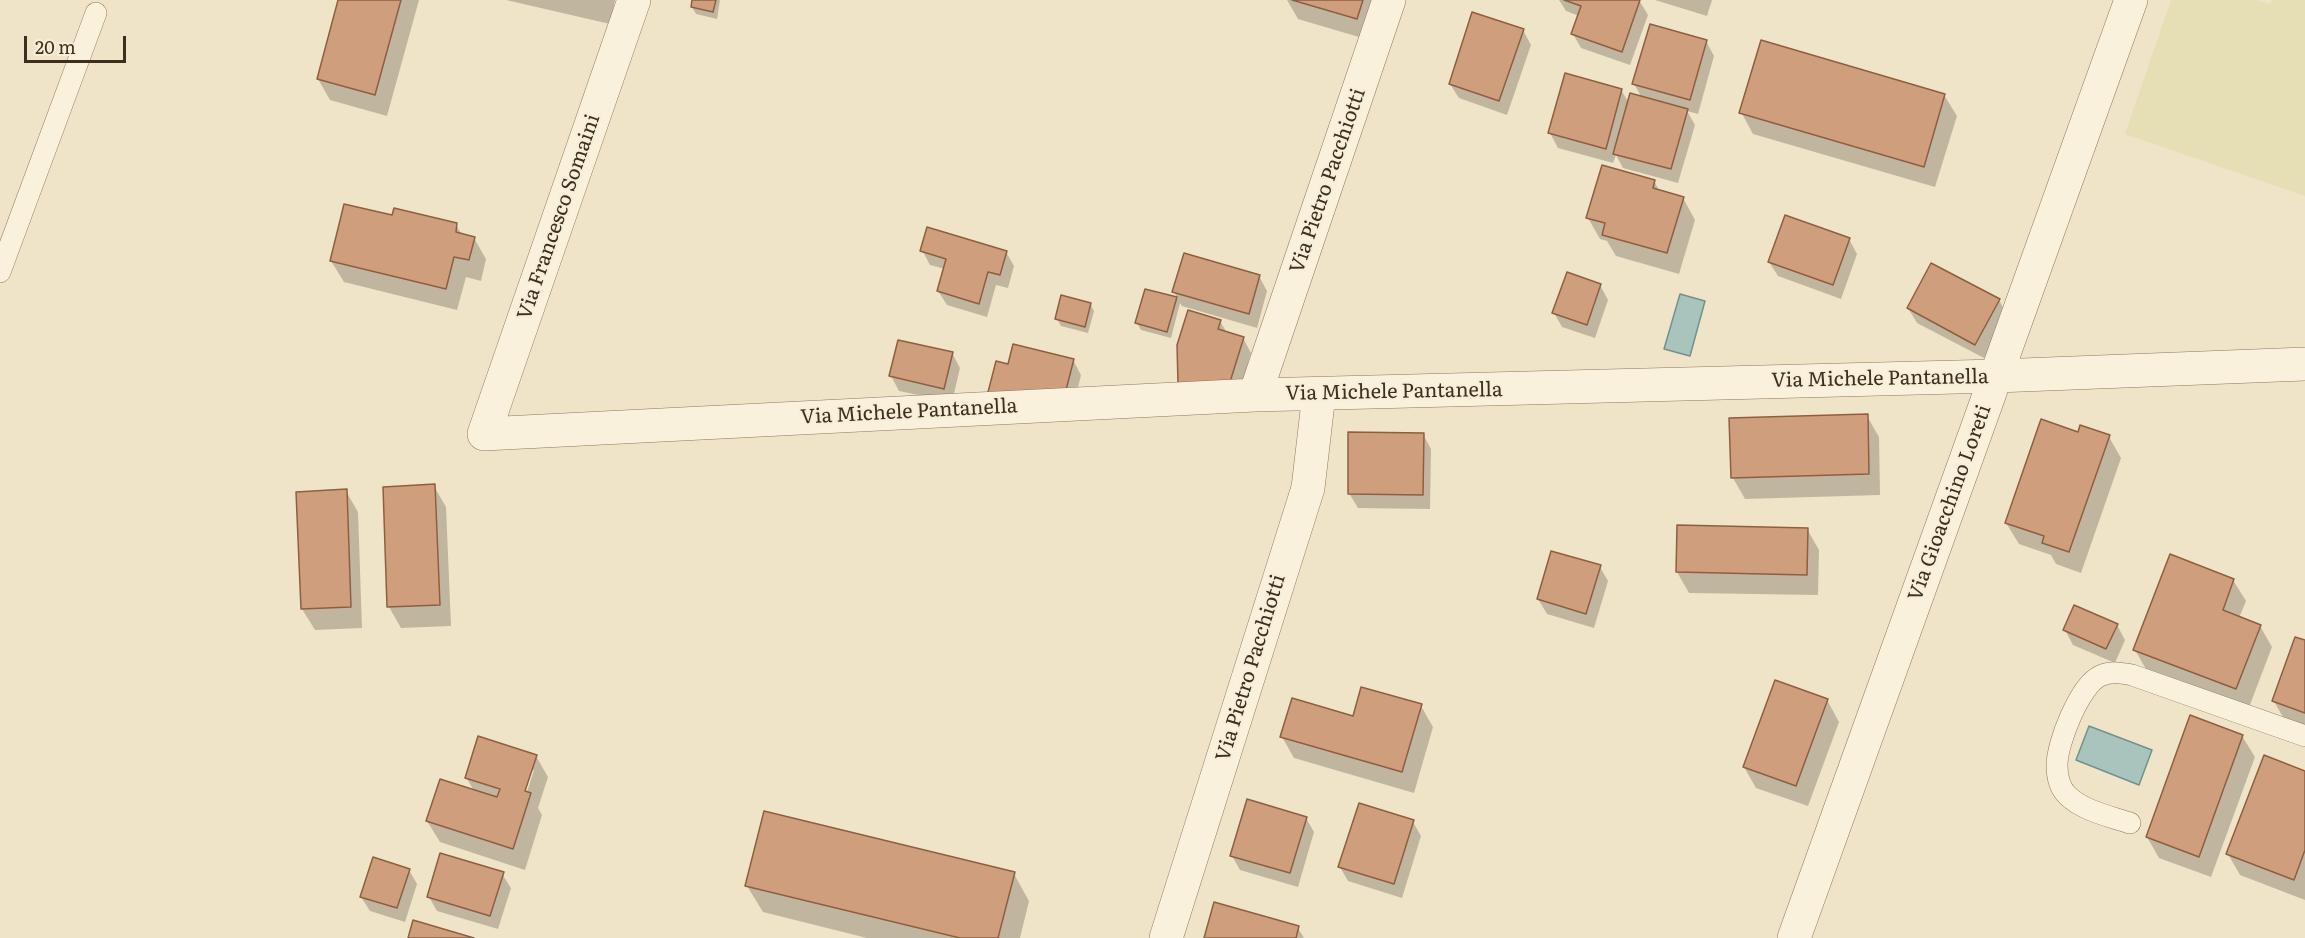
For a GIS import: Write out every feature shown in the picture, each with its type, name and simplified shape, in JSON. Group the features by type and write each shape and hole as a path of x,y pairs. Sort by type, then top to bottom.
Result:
{"street":[{"name":"Via Francesco Somaini","path":"484,434 634,0"},
{"name":"Via Pietro Pacchiotti","path":"1255,395 1389,0"},
{"name":"Via Gioacchino Loreti","path":"1794,938 2131,0"},
{"name":"Via Michele Pantanella","path":"484,434 1255,395 1996,376 2305,364"},
{"name":"Via Pietro Pacchiotti","path":"1166,938 1308,488 1319,394"}],"lane":[{"path":"0,272 100,4"},
{"path":"2130,823 2076,802 2060,786 2057,774 2060,748 2076,704 2090,683 2100,676 2111,673 2132,675 2305,736"}],"shaded area":[{"path":"2171,0 2256,0 2270,4 2272,0 2305,0 2305,196 2125,134"}],"water":[{"path":"1680,294 1705,301 1690,356 1664,349"},
{"path":"2089,726 2152,750 2139,785 2076,760"}],"building":[{"path":"338,0 401,0 375,95 317,79"},
{"path":"692,0 716,0 713,12 691,7"},
{"path":"1292,0 1363,0 1357,19"},
{"path":"1564,0 1640,0 1622,52 1571,34 1581,6"},
{"path":"1472,12 1524,29 1499,101 1449,84"},
{"path":"1650,24 1707,40 1690,100 1632,84"},
{"path":"1761,40 1945,94 1924,167 1739,113"},
{"path":"1565,73 1622,89 1606,149 1548,133"},
{"path":"1630,93 1688,109 1671,169 1613,154"},
{"path":"1602,165 1655,180 1653,188 1684,197 1667,253 1602,235 1605,223 1586,218"},
{"path":"344,204 392,215 394,208 457,223 456,232 475,237 469,260 454,257 446,289 330,261"},
{"path":"1785,215 1850,238 1833,285 1768,262"},
{"path":"927,227 1007,251 1000,275 988,272 979,304 937,291 946,259 920,251"},
{"path":"1184,253 1260,275 1249,314 1172,292"},
{"path":"1931,263 2000,299 1975,345 1907,308"},
{"path":"1567,272 1601,284 1587,325 1552,313"},
{"path":"1145,289 1177,297 1167,332 1135,323"},
{"path":"1061,295 1091,303 1085,327 1055,319"},
{"path":"1188,310 1221,320 1218,329 1244,337 1230,382 1178,384 1177,345"},
{"path":"898,340 953,352 944,389 889,376"},
{"path":"1013,344 1074,359 1065,394 987,396 996,361 1008,364"},
{"path":"1868,414 1869,474 1731,478 1729,418"},
{"path":"2041,419 2078,432 2080,425 2110,435 2069,552 2042,543 2044,536 2005,523"},
{"path":"1348,432 1424,433 1423,495 1348,494"},
{"path":"435,484 440,605 387,607 383,487"},
{"path":"347,489 351,607 301,609 296,492"},
{"path":"1677,525 1808,528 1807,575 1676,572"},
{"path":"1551,551 1601,565 1586,614 1537,599"},
{"path":"2170,554 2234,579 2223,610 2261,625 2236,689 2133,650"},
{"path":"2074,605 2118,624 2106,649 2063,630"},
{"path":"2295,637 2305,640 2305,713 2272,701"},
{"path":"1775,680 1828,699 1796,786 1743,767"},
{"path":"1361,687 1422,704 1402,772 1280,737 1292,698 1353,716"},
{"path":"2190,715 2243,735 2199,857 2146,837"},
{"path":"478,736 537,755 525,791 531,793 513,849 426,821 440,779 497,797 500,789 465,778"},
{"path":"2264,755 2305,771 2305,850 2294,880 2226,854"},
{"path":"1247,799 1307,817 1290,873 1230,856"},
{"path":"1359,803 1414,820 1394,884 1338,867"},
{"path":"764,811 1015,872 998,938 960,938 745,886"},
{"path":"440,853 504,872 490,916 427,897"},
{"path":"373,857 410,869 397,908 360,897"},
{"path":"1214,902 1299,926 1296,938 1204,938"},
{"path":"413,920 474,938 408,938"}]}
